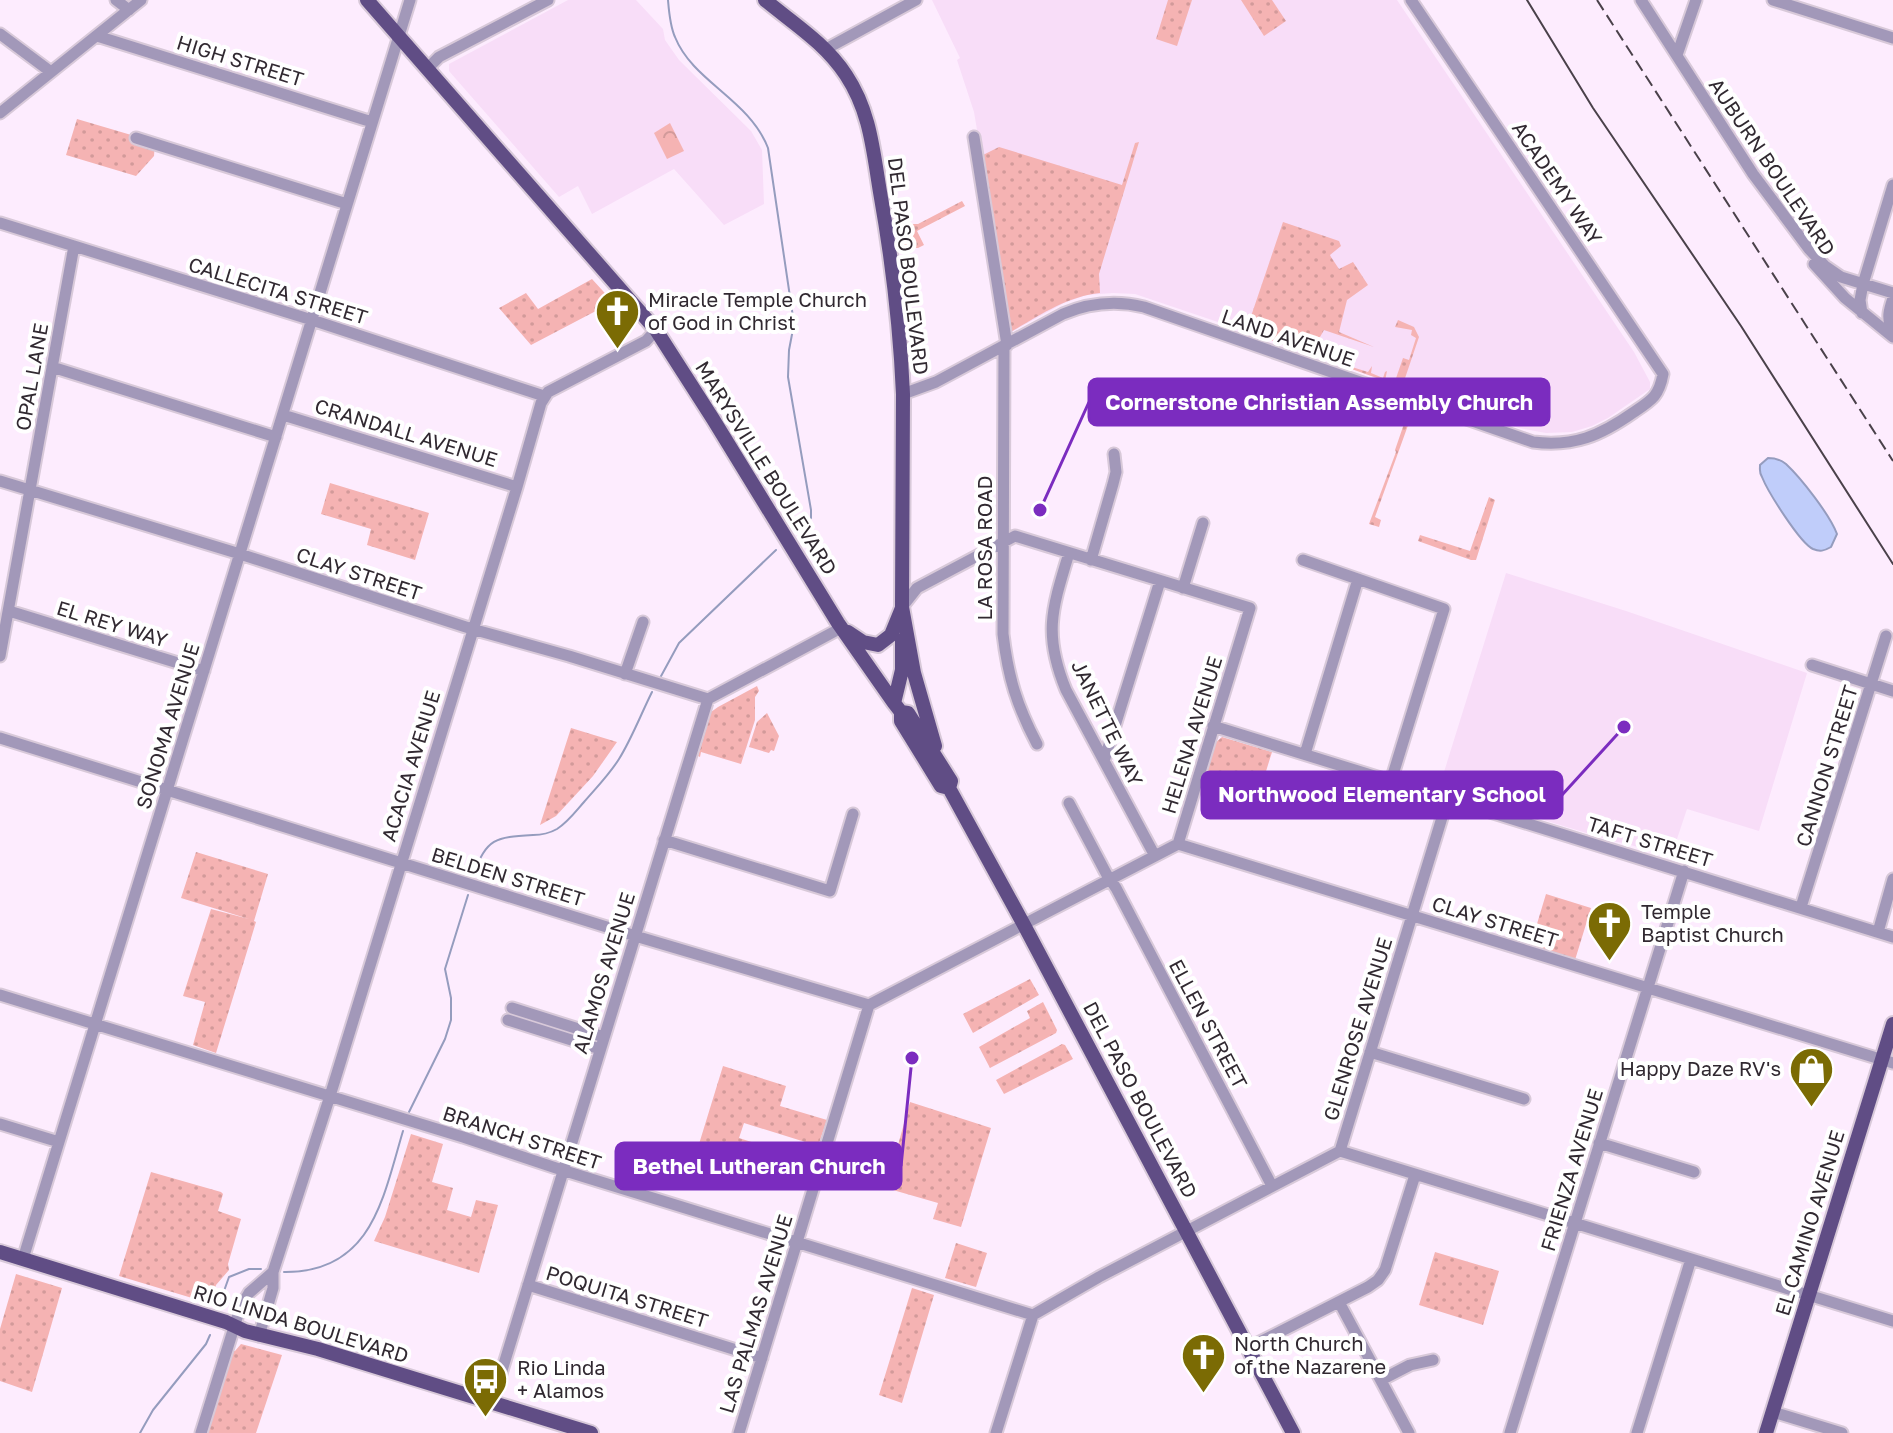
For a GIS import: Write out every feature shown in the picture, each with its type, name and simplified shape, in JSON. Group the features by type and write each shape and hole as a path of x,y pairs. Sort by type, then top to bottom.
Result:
{"main road":[{"name":"MARYSVILLE BOULEVARD","path":"367,0 656,330 841,628 898,707 908,713 951,781 949,788 941,786 901,721 898,707"},
{"name":"DEL PASO BOULEVARD","path":"765,0 826,49 853,86 871,132 896,304 903,394 902,607 914,673 943,769"},
{"path":"841,628 863,642 878,645 891,635 902,607"},
{"path":"898,707 902,670 902,607"},
{"path":"898,707 911,686 914,673"},
{"name":"DEL PASO BOULEVARD","path":"949,788 1293,1433"},
{"name":"EL CAMINO AVENUE","path":"1766,1433 1887,1061 1893,1024"},
{"name":"RIO LINDA BOULEVARD","path":"0,1252 259,1336 318,1349 591,1433"}],"street":[{"path":"116,0 129,10"},
{"path":"0,113 141,0"},
{"name":"SONOMA AVENUE","path":"23,1259 410,0"},
{"path":"427,69 439,57 548,0"},
{"path":"826,49 916,0"},
{"name":"ACADEMY WAY","path":"1411,0 1663,374 1660,390"},
{"name":"AUBURN BOULEVARD","path":"1641,0 1753,174 1809,249 1812,262 1862,313 1893,334"},
{"path":"1677,55 1696,0"},
{"path":"1773,0 1893,38"},
{"path":"0,34 51,72"},
{"name":"HIGH STREET","path":"97,36 372,122"},
{"name":"LA ROSA ROAD","path":"974,137 1005,346 1005,656 1016,700 1037,744"},
{"path":"136,138 347,204"},
{"path":"1862,313 1860,300 1863,284 1893,185"},
{"name":"CALLECITA STREET","path":"0,223 544,396"},
{"name":"OPAL LANE","path":"0,656 74,246"},
{"path":"1809,249 1835,274 1893,296"},
{"name":"AUBURN BOULEVARD","path":"1893,296 1888,319 1893,334"},
{"name":"LAND AVENUE","path":"903,394 936,382 1063,314 1108,302 1132,304 1513,436 1543,443 1576,442 1598,435 1644,405 1660,390"},
{"path":"544,396 646,341 656,330"},
{"path":"52,367 276,437"},
{"name":"ACACIA AVENUE","path":"259,1336 273,1288 273,1272 330,1096 544,396"},
{"name":"CRANDALL AVENUE","path":"283,415 517,487"},
{"path":"1091,560 1116,472 1114,454"},
{"name":"CLAY STREET","path":"0,481 472,629 708,699"},
{"path":"902,607 917,588 1015,536 1183,588 1203,523"},
{"name":"JANETTE WAY","path":"1069,553 1052,614 1053,646 1060,676 1155,856"},
{"path":"1303,560 1444,609 1391,781"},
{"path":"1305,754 1358,579"},
{"path":"1104,761 1160,581"},
{"name":"HELENA AVENUE","path":"1024,925 1178,844 1250,608 1183,588"},
{"name":"EL REY WAY","path":"9,611 204,671"},
{"path":"625,674 643,622"},
{"path":"708,699 841,628"},
{"name":"CANNON STREET","path":"1801,907 1886,636"},
{"path":"1812,665 1893,691"},
{"name":"ALAMOS AVENUE","path":"492,1403 708,699"},
{"name":"TAFT STREET","path":"1213,726 1893,937"},
{"name":"BELDEN STREET","path":"0,738 635,936 869,1005"},
{"name":"GLENROSE AVENUE","path":"1033,1315 1099,1277 1340,1151 1448,798"},
{"path":"1069,803 1111,879"},
{"path":"664,840 830,891 853,814"},
{"name":"CLAY STREET","path":"1178,844 1887,1061"},
{"name":"FRIENZA AVENUE","path":"1510,1433 1684,871"},
{"name":"ELLEN STREET","path":"1111,879 1272,1186"},
{"path":"1878,932 1893,879"},
{"path":"869,1005 1024,925"},
{"name":"BRANCH STREET","path":"0,995 1033,1315"},
{"name":"LAS PALMAS AVENUE","path":"739,1433 869,1005"},
{"path":"516,1016 602,1043"},
{"path":"1370,1052 1524,1099"},
{"path":"0,1124 59,1142"},
{"path":"1599,1143 1694,1172"},
{"path":"1340,1151 1893,1321"},
{"path":"1248,1348 1374,1284 1382,1275 1415,1175"},
{"path":"1637,1433 1691,1259"},
{"name":"ACACIA AVENUE","path":"201,1433 240,1308 249,1293 273,1272"},
{"name":"POQUITA STREET","path":"528,1285 762,1358"},
{"path":"1339,1302 1409,1433"},
{"path":"996,1433 1033,1315"},
{"path":"1381,1380 1416,1363 1433,1360"},
{"path":"1773,1412 1842,1433"}],"shaded area":[{"path":"568,0 636,0 663,29 665,40 679,60 751,131 762,150 764,204 724,225 674,169 592,214 578,186 559,197 449,71 449,64"},
{"path":"932,0 1397,0 1634,352 1650,382 1650,389 1592,426 1572,432 1546,433 1519,428 1135,294 1086,295 1064,303 1011,332 974,112 957,60 960,58"},
{"path":"1506,573 1807,673 1759,831 1687,809 1671,857 1439,788"}],"green space":[{"path":"1168,0 1192,0 1177,46 1156,39"},
{"path":"1241,0 1272,0 1286,21 1264,36"},
{"path":"77,119 155,142 154,156 136,176 66,155"},
{"path":"670,123 684,151 667,159 654,133"},
{"path":"1139,142 1099,274 1100,293 1065,302 1009,332 981,156 999,147 1122,185 1135,143"},
{"path":"962,201 965,206 917,231 924,245 918,248 903,247 900,224 918,224"},
{"path":"1283,222 1339,241 1341,246 1331,257 1339,269 1353,262 1368,285 1347,300 1339,332 1374,347 1324,330 1317,338 1314,354 1330,359 1335,353 1334,360 1349,366 1353,359 1352,367 1368,372 1372,366 1371,373 1383,378 1387,371 1385,381 1246,331"},
{"path":"592,279 613,302 531,345 499,308 526,293 538,309"},
{"path":"1398,320 1414,327 1419,337 1402,387 1394,384 1403,358 1409,360 1416,338 1411,335 1412,330 1395,327"},
{"path":"1366,395 1426,416 1423,420 1411,417 1375,517 1381,520 1379,527 1369,524 1407,415 1373,402 1370,405 1363,402"},
{"path":"330,483 429,513 415,560 367,545 371,529 321,514"},
{"path":"1489,497 1495,500 1476,560 1418,541 1420,535 1470,551"},
{"path":"757,686 755,720 741,764 701,752 698,756 711,712"},
{"path":"767,713 779,736 774,751 769,753 749,747 757,722"},
{"path":"571,728 617,742 593,776 556,816 540,825"},
{"path":"1222,737 1272,752 1258,797 1203,782 1212,746"},
{"path":"196,852 268,874 216,1053 193,1045 205,1002 183,996 211,909 249,919 181,898"},
{"path":"1546,894 1591,908 1575,960 1530,947"},
{"path":"1030,979 1039,995 973,1033 963,1014"},
{"path":"1043,1002 1056,1033 990,1068 979,1047 1030,1018 1027,1011"},
{"path":"1062,1044 1073,1059 1004,1094 996,1080"},
{"path":"723,1066 786,1086 780,1106 827,1120 818,1146 744,1123 739,1138 814,1162 809,1178 699,1144"},
{"path":"910,1102 991,1128 961,1227 933,1219 938,1203 886,1188"},
{"path":"411,1134 443,1144 432,1182 453,1188 447,1210 471,1217 476,1200 498,1205 479,1273 374,1241 385,1217"},
{"path":"151,1172 221,1192 218,1211 241,1219 229,1270 216,1285 212,1304 119,1276"},
{"path":"956,1243 987,1253 976,1287 945,1278"},
{"path":"1435,1252 1499,1271 1483,1325 1419,1305"},
{"path":"16,1274 62,1288 32,1392 0,1381 0,1329"},
{"path":"912,1288 934,1295 902,1403 879,1395"},
{"path":"241,1344 282,1355 256,1433 206,1433 233,1351"}],"water":[{"path":"1768,458 1786,464 1822,507 1837,534 1831,547 1822,551 1813,549 1793,528 1760,474 1760,465"}],"waterway":[{"path":"668,0 672,28 683,53 748,116 768,148 794,324 788,377 811,510 811,518 801,531"},
{"path":"660,678 679,643 776,550"},
{"path":"473,875 483,853 494,842 548,833 568,820 619,759 652,692"},
{"path":"409,1112 445,1039 451,1020 451,998 445,969 468,895"},
{"path":"284,1272 314,1269 337,1260 355,1245 380,1205 403,1131"},
{"path":"219,1305 229,1277 249,1269 261,1269"},
{"path":"140,1433 153,1410 210,1335"}],"tram line":[{"path":"1527,0 1593,108 1741,326 1893,564"}],"railway":[{"path":"1597,0 1893,461"}],"place":[{"name":"Miracle Temple Church of God in Christ","path":"617,350"},
{"name":"Cornerstone Christian Assembly Church","path":"1040,510"},
{"name":"Northwood Elementary School","path":"1624,727"},
{"name":"Temple Baptist Church","path":"1610,963"},
{"name":"Bethel Lutheran Church","path":"912,1058"},
{"name":"Happy Daze RV's","path":"1812,1108"},
{"name":"North Church of the Nazarene","path":"1203,1394"},
{"name":"Rio Linda + Alamos","path":"486,1419"}]}
